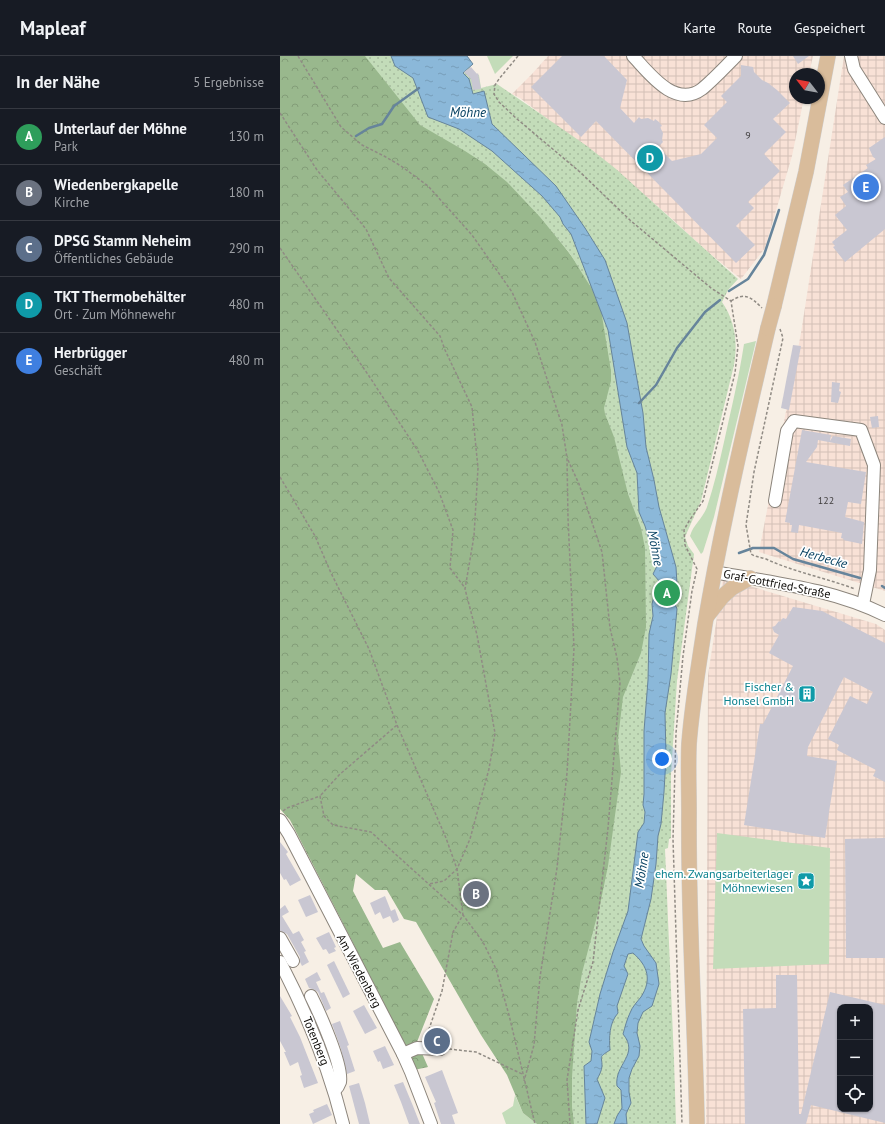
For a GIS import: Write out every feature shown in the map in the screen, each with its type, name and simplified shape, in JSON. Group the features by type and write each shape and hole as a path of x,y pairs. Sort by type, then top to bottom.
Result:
{"main road":[{"path":"697,1124 688,855 689,746 693,697 714,572 736,467 806,172 828,56"},
{"path":"706,617 722,597 732,588 750,578"}],"street":[{"path":"632,56 663,87 672,92 691,94 701,89 736,56"},
{"path":"852,56 854,69 885,118"},
{"path":"775,501 787,431 794,422 861,430 874,465 870,570 865,594"},
{"name":"Graf-Gottfried-Straße","path":"714,572 783,583 825,592 865,594 885,615"},
{"name":"Am Wiedenberg","path":"280,820 289,834 412,1072 431,1124"},
{"path":"280,938 293,961"},
{"name":"Totenberg","path":"280,962 297,995 327,1066 335,1090 343,1124"},
{"path":"311,996 323,1021 337,1060 340,1082 335,1090"},
{"path":"403,1054 417,1048 440,1048"}],"path":[{"path":"298,56 341,128 362,145 401,166 428,186 472,235 512,292 535,342 562,424 567,458 568,518 574,648 567,774 557,868 540,977 534,1044 524,1082"},
{"path":"518,56 495,85 494,94 499,102 606,195 631,221 711,288 731,301 738,346 735,373 703,501 689,520 684,530 685,545 697,569"},
{"path":"280,113 317,170 366,229 389,278 440,336 445,350 472,406 478,468 474,536 465,588"},
{"path":"280,248 369,376 418,451 438,492 453,530 450,568 465,588 477,635 495,733 489,769 470,839 458,870 444,881 429,884"},
{"path":"567,458 579,484 602,552 610,628 617,658 620,683 608,828 593,962 578,1010 567,1080 570,1124"},
{"path":"280,477 315,536 331,574 369,649 397,725 446,838 458,870 462,915 453,932 442,991 427,1035 417,1048"},
{"path":"748,540 751,554 756,557 763,558 865,594"},
{"path":"280,814 287,808 320,796 338,775 397,725"},
{"path":"320,796 324,816 333,824 371,832 379,841 462,915 483,942 496,969 509,1015 535,1124"},
{"path":"440,1048 476,1052 522,1074"}],"shaded area":[{"path":"548,56 813,56 810,68 789,68 789,104 803,104 792,156 765,248 741,279 709,253 629,182 520,98 512,94"},
{"path":"844,56 885,56 885,591 759,552 801,333"},
{"path":"723,578 876,624 885,630 885,1124 706,1124 708,675"}],"green space":[{"path":"280,56 391,56 492,151 589,279 608,330 657,566 586,1124 537,1124 523,1113 507,1075 481,1035 416,922 404,919 387,890 375,890 356,874 353,891 383,948 400,942 434,999 417,1042 428,1067 414,1070 351,939 290,820 280,809"},
{"path":"365,56 463,56 471,70 479,75 481,88 497,84 587,146 616,169 738,279 728,290 722,302 733,324 736,348 734,365 701,501 685,537 688,546 694,554 677,681 671,775 671,838 669,839 668,848 665,849 676,1124 574,1124 572,1107 572,1077 577,1003 582,973 600,905 608,866 621,772 618,739 623,697 641,653 646,627 645,548 641,528 628,494 614,437 604,408 611,381 611,371 601,310 597,297 570,254 540,217 507,182 485,164 420,125"},
{"path":"487,56 513,56 495,74"},
{"path":"756,341 714,517 703,552 701,554 690,536 693,528 707,507 712,491 732,406 744,344"},
{"path":"717,833 830,848 829,964 713,969"},
{"path":"515,1095 523,1113 537,1124 506,1124 502,1113 513,1106"}],"water":[{"name":"Möhne","path":"391,56 467,56 473,64 463,73 469,79 473,94 484,91 492,124 556,186 585,228 605,260 627,323 643,413 646,447 659,507 676,567 677,584 675,604 677,609 671,674 665,713 666,757 661,824 658,836 651,899 641,939 656,963 659,984 652,1006 643,1012 638,1023 637,1033 640,1046 639,1056 629,1078 631,1103 626,1114 627,1124 614,1124 622,1108 621,1090 617,1086 617,1078 628,1054 629,1048 628,1041 623,1034 631,1011 644,991 647,979 645,968 633,953 628,954 624,966 628,974 617,1006 618,1013 611,1026 610,1050 602,1057 602,1068 597,1079 605,1098 597,1124 586,1124 584,1066 591,1061 592,1051 589,1042 600,994 628,911 638,832 644,823 644,731 648,680 649,634 653,616 652,604 656,588 660,582 653,574 657,566 645,526 639,512 637,473 627,447 608,330 571,234 563,224 560,217 542,196 492,151 459,129 428,117 413,78 395,66"}],"building":[{"path":"562,56 604,56 627,80 620,108 634,123 639,117 641,119 648,118 654,121 655,119 659,122 662,126 660,127 663,133 663,142 658,147 672,161 701,154 717,138 704,125 727,102 721,96 741,76 741,65 753,67 754,72 762,80 777,90 789,102 789,104 773,119 786,132 764,154 780,171 748,202 754,208 736,226 755,245 736,263 596,121 581,137 531,87"},
{"path":"793,56 809,56 798,64"},
{"path":"471,67 477,74 478,73 481,89 473,90 471,79 464,72"},
{"path":"885,137 885,229 845,262 833,247 835,246 832,242 847,230 835,215 846,206 840,197 848,192 843,185 868,168 866,165 876,159 873,157 869,148"},
{"path":"793,345 801,346 789,410 781,408"},
{"path":"832,382 840,383 839,391 841,392 838,403 831,402"},
{"path":"878,416 879,427 872,428 870,417"},
{"path":"802,430 831,435 830,441 833,436 851,439 850,446 818,440 817,447 806,462 866,472 861,504 848,502 845,517 864,522 862,544 843,540 844,539 841,538 842,533 799,525 798,533 791,532 792,525 785,522"},
{"path":"793,607 822,611 885,643 885,782 873,776 876,770 837,750 839,745 828,739 850,696 867,704 873,692 844,677 808,747 807,756 837,761 825,838 744,825 760,724 763,724 793,666 769,653 779,635 774,632 772,627 783,618 786,619"},
{"path":"885,838 885,958 846,958 845,839"},
{"path":"280,842 288,852 286,854 301,880 290,886 280,873"},
{"path":"474,885 480,886 480,901 472,901 472,887"},
{"path":"310,895 318,912 306,917 298,900"},
{"path":"385,896 391,911 395,909 399,920 393,923 390,916 383,919 380,912 375,915 370,903"},
{"path":"285,905 289,912 282,916 293,934 299,931 304,940 301,942 306,951 304,952 309,962 302,966 300,957 287,934 280,931 280,909"},
{"path":"329,932 336,947 334,948 336,951 329,954 326,949 323,950 316,938"},
{"path":"334,961 350,994 343,998 327,965"},
{"path":"317,972 321,980 316,982 321,993 324,992 331,1008 326,1011 318,992 309,988 305,979"},
{"path":"776,975 797,975 799,1114 801,1114 830,992 885,1005 885,1123 840,1112 873,1112 873,1004 837,1004 837,1111 811,1105 806,1124 745,1124 743,1009 776,1008"},
{"path":"280,996 292,1016 290,1017 300,1037 318,1083 304,1088 298,1062 290,1066 284,1052 286,1052 280,1041"},
{"path":"364,1005 377,1028 365,1034 353,1011"},
{"path":"340,1021 349,1045 347,1046 355,1071 347,1074 341,1049 332,1024"},
{"path":"385,1046 394,1065 383,1069 380,1061 378,1062 373,1051"},
{"path":"442,1070 458,1113 452,1115 455,1124 441,1124 434,1103 436,1102 425,1077"},
{"path":"403,1082 420,1124 409,1124 394,1085"},
{"path":"359,1083 370,1124 359,1124 349,1086"},
{"path":"327,1104 332,1115 313,1124 309,1114 314,1112 313,1110"}],"waterway":[{"path":"356,136 369,128 382,124 394,106 419,88"},
{"path":"729,291 748,279 764,255 779,210"},
{"path":"639,403 656,385 677,348 705,312 720,300"},
{"name":"Herbecke","path":"739,553 753,548 774,548 793,559 860,578"}],"place":[{"name":"TKT Thermobehälter","path":"650,158"},
{"name":"Herbrügger","path":"866,187"},
{"name":"Unterlauf der Möhne","path":"667,593"},
{"name":"Fischer & Honsel GmbH","path":"807,694"},
{"name":"ehem. Zwangsarbeiterlager Möhnewiesen","path":"806,881"},
{"name":"Wiedenbergkapelle","path":"476,894"},
{"name":"DPSG Stamm Neheim","path":"437,1041"}]}
